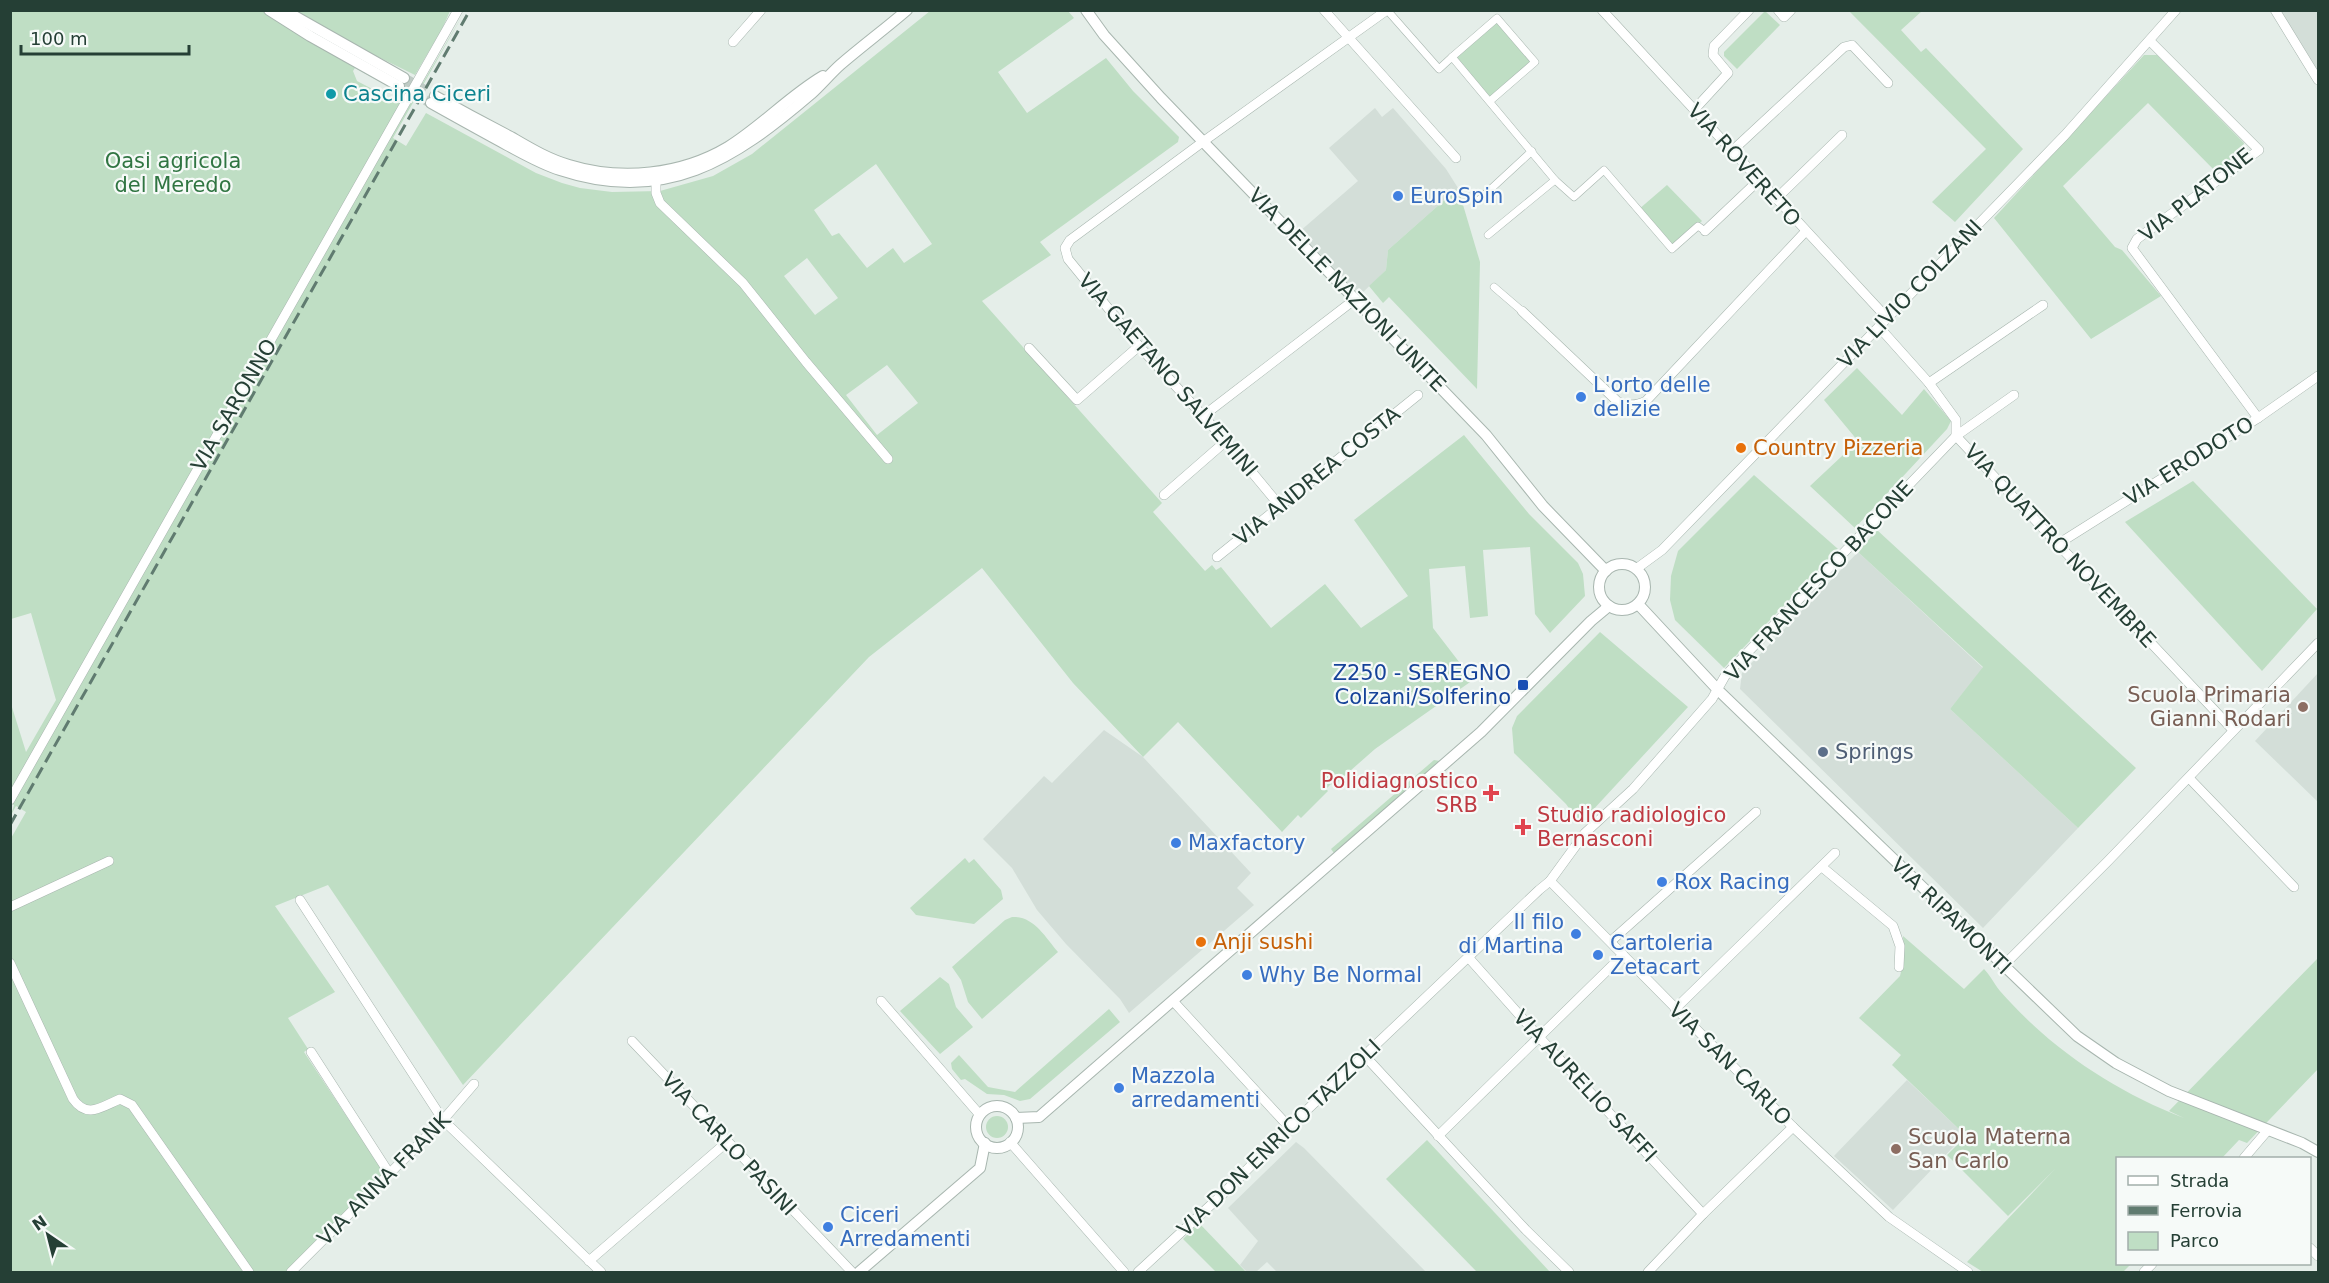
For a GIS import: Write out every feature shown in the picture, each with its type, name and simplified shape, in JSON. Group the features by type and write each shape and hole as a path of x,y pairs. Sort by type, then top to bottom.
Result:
{"street":[{"path":"269,10 310,36 402,82 284,10"},
{"name":"VIA SARONNO","path":"10,800 458,10"},
{"path":"734,42 761,10"},
{"path":"839,66 811,83 726,148 690,164 634,174 591,170 552,159 433,99 530,157 558,170 588,178 618,182 656,180 688,173 728,156 749,144 907,10"},
{"name":"VIA DELLE NAZIONI UNITE","path":"1086,10 1104,35 1161,98 1486,435 1543,506 1606,571"},
{"path":"1324,10 1456,158"},
{"path":"1204,141 1387,10 1440,69 1497,18 1535,62 1490,101"},
{"name":"VIA ROVERETO","path":"1602,10 1887,318"},
{"path":"1694,110 1728,73 1713,54 1714,46 1749,10"},
{"path":"1778,10 1784,17 1791,10"},
{"name":"VIA LIVIO COLZANI","path":"1636,569 1662,550 2065,135 2176,10"},
{"path":"2275,10 2319,80"},
{"name":"VIA PLATONE","path":"2150,41 2259,150 2137,239 2132,248 2258,418"},
{"path":"1732,151 1844,47 1852,45 1888,83"},
{"path":"1452,57 1555,180 1574,197 1604,170 1672,249 1698,226 1705,231 1759,180"},
{"path":"1776,199 1842,135"},
{"name":"VIA GAETANO SALVEMINI","path":"1204,141 1070,240 1065,248 1068,259 1139,346 1226,441 1281,506"},
{"path":"1480,199 1532,152"},
{"path":"656,180 656,197 660,203 743,283 888,459"},
{"path":"1488,236 1555,180"},
{"path":"1494,287 1617,401 1627,405 1637,405 1646,401 1805,232"},
{"path":"1203,416 1354,300"},
{"path":"1929,383 2043,305"},
{"name":"VIA QUATTRO NOVEMBRE","path":"1879,327 1929,383 1956,420 1956,436 2233,730"},
{"path":"1029,348 1077,400 1139,346"},
{"name":"VIA ERODOTO","path":"2058,544 2258,418 2319,376"},
{"name":"VIA ANDREA COSTA","path":"1217,557 1418,395"},
{"name":"VIA FRANCESCO BACONE","path":"1550,881 1585,833 1633,789 1719,691 1725,676 1956,436 2014,395"},
{"path":"1164,495 1226,441"},
{"path":"1621,565 1636,569 1645,582 1643,598 1638,604 1624,610 1609,606 1604,601 1600,585 1606,571 1621,565"},
{"name":"VIA RIPAMONTI","path":"1638,604 1719,691 2077,1036 2116,1063 2169,1091 2302,1143 2319,1152"},
{"path":"1016,1118 1039,1117 1481,732 1591,621 1609,606"},
{"path":"2003,966 2319,643"},
{"path":"2189,778 2294,887"},
{"path":"1611,941 1756,812"},
{"path":"1675,1009 1835,853"},
{"path":"10,908 109,861"},
{"path":"1822,867 1893,926 1900,946 1899,967"},
{"name":"VIA SAN CARLO","path":"1550,881 1793,1127 1889,1217 1968,1272"},
{"name":"VIA DON ENRICO TAZZOLI","path":"1138,1272 1226,1191 1288,1127 1550,881"},
{"path":"300,900 443,1120 601,1272"},
{"path":"1438,1136 1623,955"},
{"name":"VIA AURELIO SAFFI","path":"1468,957 1703,1214"},
{"path":"10,963 73,1099 80,1108 89,1111 120,1099 132,1105 249,1272"},
{"path":"1173,1000 1288,1127"},
{"path":"881,1001 980,1115"},
{"name":"VIA CARLO PASINI","path":"632,1041 852,1272"},
{"path":"311,1052 389,1173"},
{"path":"1364,1055 1526,1230 1569,1272"},
{"name":"VIA ANNA FRANK","path":"291,1272 443,1120 474,1084"},
{"path":"998,1106 1010,1111 1016,1118 1017,1131 1010,1143 998,1147 985,1143 977,1132 976,1124 980,1115 990,1107 998,1106"},
{"path":"1648,1272 1703,1214 1793,1127"},
{"path":"2245,1157 2268,1130"},
{"path":"589,1261 727,1142"},
{"path":"859,1272 980,1168 985,1143"},
{"path":"1010,1143 1124,1272"}],"shaded area":[{"path":"2280,11 2318,11 2318,71 2308,56"},
{"path":"1375,108 1382,117 1393,108 1446,169 1458,188 1388,250 1386,270 1360,295 1299,232 1358,181 1329,148"},
{"path":"1858,552 1983,668 1950,709 2078,828 1983,928 1740,689 1742,673"},
{"name":"Scuola Primaria Gianni Rodari","path":"2318,673 2318,802 2255,741"},
{"path":"1104,730 1143,757 1251,873 1237,888 1254,905 1129,1013 1120,999 1066,944 1037,910 1012,868 983,839 1044,776 1052,783"},
{"name":"Scuola Materna San Carlo","path":"1907,1080 1963,1133 1956,1144 1893,1210 1834,1156"},
{"path":"1296,1142 1426,1272 1277,1272 1267,1262 1256,1272 1247,1272 1240,1265 1258,1241 1228,1208"}],"green space":[{"name":"Oasi agricola del Meredo","path":"10,11 450,11 415,75 364,50 397,91 355,68 353,71 357,81 401,104 391,137 465,11 393,138 406,146 426,113 536,173 580,188 612,192 660,191 713,176 752,154 930,11 1068,11 1074,18 998,72 1027,113 1106,58 1133,91 1179,137 1178,142 1040,242 1051,255 982,301 1162,503 1153,512 1205,571 1212,565 1216,570 1221,567 1271,628 1325,584 1361,628 1408,596 1354,520 1464,435 1529,514 1578,563 1583,574 1585,596 1550,633 1535,614 1530,547 1483,550 1488,616 1470,618 1465,566 1429,569 1433,628 1473,680 1375,749 1333,786 1331,784 1326,789 1328,791 1301,818 1298,815 1282,832 1178,722 1143,757 1073,683 982,568 869,657 463,1085 328,885 275,906 335,992 288,1018 308,1049 304,1052 384,1173 287,1272 11,1272 10,840 26,812 16,806 11,815 14,805 10,803 11,704 26,752 56,700 31,613 11,619","holes":["876,164 932,244 904,263 893,248 867,268 839,233 832,236 814,210","807,258 838,298 815,315 784,276","887,365 918,403 877,435 846,395"]},
{"path":"1765,11 1780,25 1737,69 1724,56 1724,52"},
{"path":"1849,11 1922,11 1901,30 1921,52 1926,48 2023,149 1955,222 1932,202 1986,149"},
{"path":"1497,18 1535,62 1490,101 1452,57"},
{"path":"2144,55 2157,55 2244,143 2243,149 2216,172 2148,103 2063,186 2161,296 2091,339 1994,218"},
{"path":"1667,185 1702,221 1672,249 1638,210"},
{"path":"1458,188 1480,262 1477,389 1389,297 1383,303 1369,286 1386,270 1388,250"},
{"path":"1857,368 1902,415 1924,389 1951,421 1947,429 1855,528 1810,486 1858,441 1824,400"},
{"path":"1754,475 1838,549 1724,668 1675,620 1670,600 1671,576 1678,551"},
{"path":"2193,481 2317,609 2262,671 2125,522"},
{"path":"1877,530 2136,768 2078,828 1950,709 1983,667 1858,552"},
{"path":"1600,632 1688,707 1580,824 1566,804 1514,753 1512,728 1517,716"},
{"path":"1434,760 1440,761 1334,853 1331,849"},
{"path":"965,858 969,863 974,859 1001,890 1003,899 974,924 916,915 910,908"},
{"path":"1012,917 1027,920 1033,924 1058,952 982,1019 968,1002 961,980 952,967 1005,920"},
{"path":"1903,936 1964,989 1984,969 2000,991 2020,1012 2084,1066 2132,1094 2184,1118 2169,1111 2318,958 2318,1069 2247,1143 2239,1140 2223,1157 2116,1157 2116,1265 2130,1265 2123,1272 1983,1272 1967,1262 2055,1169 2008,1216 1947,1155 1958,1144 1963,1133 1892,1065 1901,1055 1859,1018 1900,976 1904,959"},
{"path":"940,977 949,984 956,1007 973,1027 940,1054 900,1011"},
{"path":"1109,1009 1120,1022 1030,1099 1020,1101 1004,1095 987,1094 965,1079 961,1080 952,1069 951,1063 959,1055 988,1087 1015,1092"},
{"path":"997,1116 1005,1119 1008,1127 1005,1135 997,1138 989,1135 986,1127 989,1119"},
{"path":"1427,1140 1550,1272 1477,1272 1386,1179"},
{"path":"1199,1223 1246,1272 1216,1272 1183,1239"}],"tunnel":[{"path":"404,78 435,96"},
{"path":"399,86 431,103"}],"railway":[{"path":"10,825 470,10"}],"place":[{"name":"Cascina Ciceri","path":"331,94"},
{"name":"EuroSpin","path":"1398,196"},
{"name":"L'orto delle delizie","path":"1581,397"},
{"name":"Country Pizzeria","path":"1741,448"},
{"name":"Z250 - SEREGNO Colzani/Solferino","path":"1523,685"},
{"name":"Scuola Primaria Gianni Rodari","path":"2303,707"},
{"name":"Springs","path":"1823,752"},
{"name":"Polidiagnostico SRB","path":"1491,793"},
{"name":"Studio radiologico Bernasconi","path":"1523,827"},
{"name":"Maxfactory","path":"1176,843"},
{"name":"Rox Racing","path":"1662,882"},
{"name":"Il filo di Martina","path":"1576,934"},
{"name":"Anji sushi","path":"1201,942"},
{"name":"Cartoleria Zetacart","path":"1598,955"},
{"name":"Why Be Normal","path":"1247,975"},
{"name":"Mazzola arredamenti","path":"1119,1088"},
{"name":"Scuola Materna San Carlo","path":"1896,1149"},
{"name":"Ciceri Arredamenti","path":"828,1227"}]}
